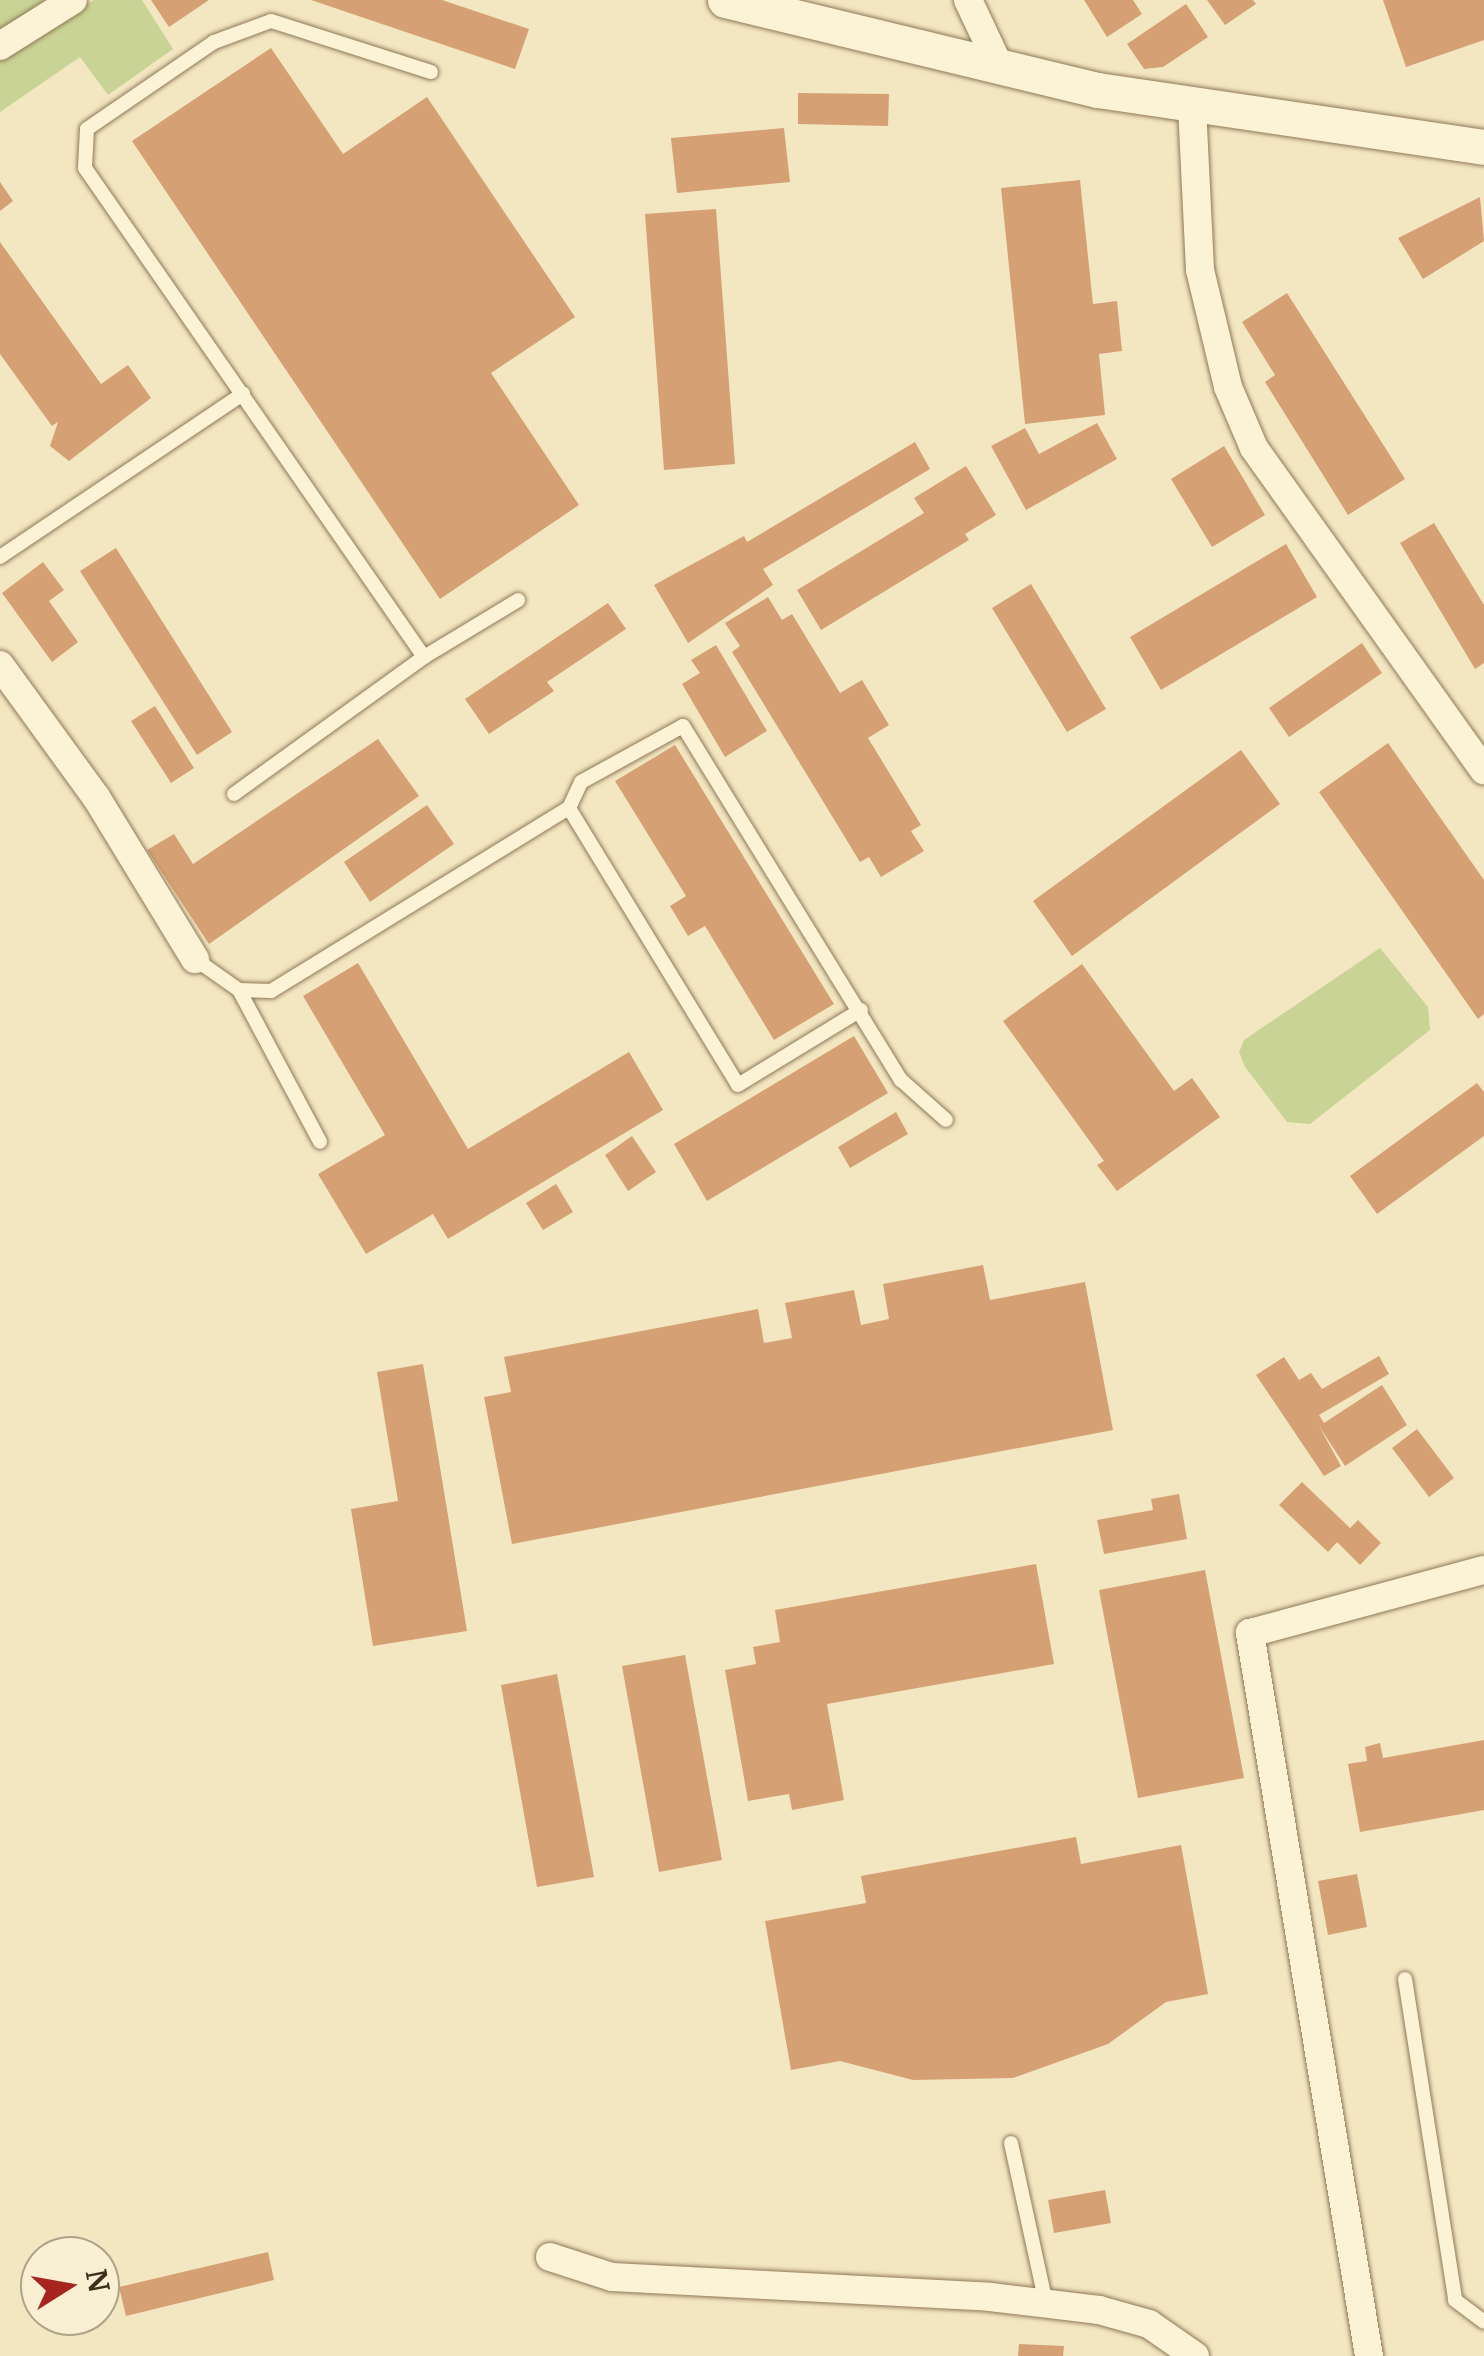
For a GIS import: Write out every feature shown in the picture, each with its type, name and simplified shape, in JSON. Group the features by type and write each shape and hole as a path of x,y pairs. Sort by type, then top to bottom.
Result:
{"street":[{"path":"0,46 73,0"},
{"path":"726,0 999,66 1192,106 1484,147"},
{"path":"968,0 999,66"},
{"path":"1192,106 1200,270 1228,387 1254,448 1484,770"},
{"path":"0,665 96,797 195,959"},
{"path":"1369,2356 1250,1633 1484,1570"},
{"path":"550,2257 612,2277 1046,2303 1149,2324 1195,2356"}],"lane":[{"path":"424,657 84,168 87,129 214,42 271,21 431,72"},
{"path":"0,557 243,394"},
{"path":"234,794 424,657 518,600"},
{"path":"240,990 272,990 569,808 582,782 683,726 901,1080 946,1120"},
{"path":"569,808 738,1085 861,1010"},
{"path":"195,959 240,990 320,1142"},
{"path":"1406,1979 1455,2300 1484,2322"},
{"path":"1011,2143 1046,2303"}],"green space":[{"path":"0,0 51,0 0,33"},
{"path":"94,0 142,0 173,49 108,95 80,57 0,112 0,59"},
{"path":"1380,948 1428,1007 1430,1030 1310,1124 1287,1122 1245,1067 1239,1052 1244,1040"}],"building":[{"path":"151,0 209,0 169,27"},
{"path":"311,0 442,0 529,29 515,69"},
{"path":"1084,0 1133,0 1142,14 1107,37"},
{"path":"1207,0 1253,0 1256,4 1225,25"},
{"path":"1383,0 1484,0 1484,40 1406,67"},
{"path":"1186,4 1208,37 1163,67 1144,69 1127,44"},
{"path":"271,48 343,154 427,97 575,317 491,373 579,505 440,599 132,141"},
{"path":"798,93 889,94 888,126 798,124"},
{"path":"784,128 790,182 677,193 671,138"},
{"path":"1080,180 1093,304 1117,301 1122,351 1099,354 1105,415 1025,424 1001,188"},
{"path":"0,182 13,201 0,211"},
{"path":"1480,197 1484,241 1423,279 1398,238"},
{"path":"716,209 735,464 664,470 645,214"},
{"path":"0,242 101,384 128,365 151,398 69,461 50,446 58,422 52,426 0,354"},
{"path":"1287,293 1405,479 1348,515 1265,382 1275,375 1242,322"},
{"path":"1097,423 1117,459 1026,510 991,446 1025,428 1039,454"},
{"path":"915,442 930,469 763,569 773,585 688,643 654,585 744,536 747,542"},
{"path":"1224,446 1265,515 1212,547 1171,479"},
{"path":"966,466 996,515 965,534 969,540 821,630 797,590 924,513 914,498"},
{"path":"1434,523 1484,605 1484,663 1475,669 1400,543"},
{"path":"1286,544 1317,597 1161,690 1130,637"},
{"path":"116,548 232,732 197,755 80,571"},
{"path":"43,562 64,590 49,601 78,642 52,662 2,593"},
{"path":"1031,584 1106,709 1067,732 992,608"},
{"path":"768,597 782,620 792,614 840,693 862,680 889,725 868,738 921,825 911,831 924,851 881,877 869,857 860,862 732,652 740,646 725,623"},
{"path":"608,603 626,629 547,682 554,691 489,734 465,699"},
{"path":"1362,643 1382,673 1289,737 1269,708"},
{"path":"716,645 767,731 725,757 682,684 700,673 691,660"},
{"path":"155,706 194,768 171,783 131,721"},
{"path":"378,739 419,796 209,944 147,850 174,834 193,864"},
{"path":"1388,743 1484,880 1484,1014 1478,1019 1319,792"},
{"path":"675,745 834,1004 774,1040 705,926 688,936 670,906 686,896 615,781"},
{"path":"1241,750 1280,804 1072,956 1033,901"},
{"path":"427,805 454,844 370,902 344,862"},
{"path":"358,963 468,1149 629,1052 663,1110 448,1239 433,1214 366,1254 318,1174 385,1135 303,996"},
{"path":"1082,964 1174,1091 1192,1078 1220,1117 1117,1191 1097,1165 1104,1161 1003,1021"},
{"path":"854,1036 888,1093 707,1201 674,1144"},
{"path":"1477,1083 1484,1092 1484,1136 1377,1214 1350,1176"},
{"path":"896,1112 908,1134 850,1168 838,1147"},
{"path":"632,1136 656,1172 628,1191 605,1155"},
{"path":"556,1184 573,1212 543,1230 526,1203"},
{"path":"983,1265 990,1300 1085,1282 1113,1430 512,1544 484,1397 511,1392 504,1357 758,1309 764,1343 792,1338 785,1303 854,1290 861,1325 889,1319 883,1284"},
{"path":"1379,1356 1389,1374 1319,1415 1324,1423 1382,1385 1407,1425 1345,1466 1319,1426 1341,1466 1324,1476 1256,1375 1284,1357 1299,1380 1311,1373 1322,1389"},
{"path":"423,1364 467,1631 373,1646 351,1509 398,1501 377,1372"},
{"path":"1417,1429 1454,1478 1429,1497 1392,1448"},
{"path":"1302,1482 1350,1528 1358,1520 1381,1543 1360,1565 1337,1542 1328,1552 1279,1505"},
{"path":"1179,1494 1187,1539 1104,1554 1097,1520 1153,1510 1151,1499"},
{"path":"1036,1564 1054,1664 827,1704 844,1800 792,1810 789,1794 748,1801 725,1670 756,1664 753,1647 780,1642 775,1610"},
{"path":"1205,1570 1244,1778 1138,1798 1099,1590"},
{"path":"685,1655 722,1860 659,1872 622,1666"},
{"path":"557,1674 594,1877 537,1887 501,1685"},
{"path":"1484,1740 1484,1810 1360,1832 1348,1764 1367,1761 1365,1747 1380,1743 1383,1758"},
{"path":"1076,1837 1081,1864 1181,1845 1208,1994 1166,2002 1108,2044 1013,2078 913,2080 840,2061 791,2070 765,1921 866,1903 861,1876"},
{"path":"1357,1874 1367,1927 1328,1935 1318,1881"},
{"path":"1105,2190 1111,2223 1054,2233 1048,2200"},
{"path":"268,2252 274,2280 126,2316 120,2287"},
{"path":"1019,2344 1064,2346 1063,2356 1018,2356"}]}
